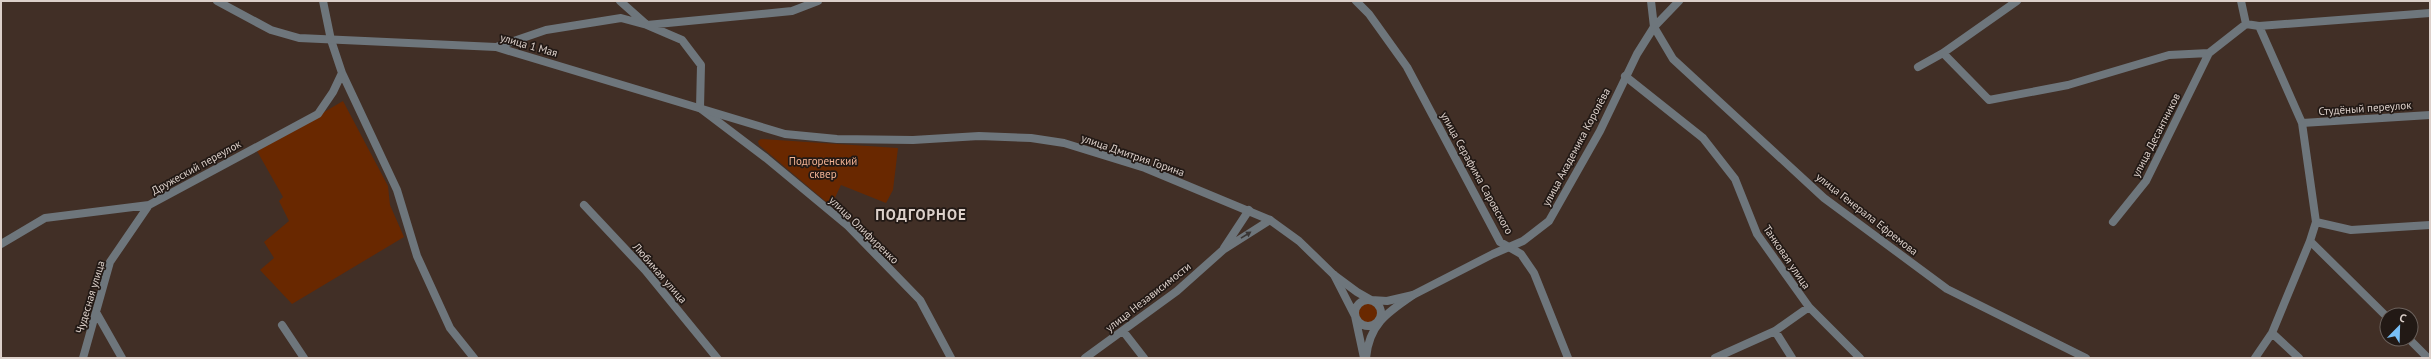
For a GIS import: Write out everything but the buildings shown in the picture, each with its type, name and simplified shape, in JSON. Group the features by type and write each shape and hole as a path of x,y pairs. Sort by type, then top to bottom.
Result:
{"street":[{"name":"улица 1 Мая","path":"217,1 270,30 299,38 496,46 700,108 758,128 785,134"},
{"path":"323,1 331,40 342,73 397,190 417,256 450,328 474,358"},
{"path":"620,1 647,25 792,11 818,1"},
{"name":"улица Серафима Саровского","path":"1356,1 1369,14 1407,66 1500,242 1510,246 1521,254 1534,273 1568,358"},
{"name":"улица Генерала Ефремова","path":"1651,1 1654,27 1673,59 1824,198 1948,289 2086,358"},
{"name":"улица Академика Королёва","path":"1371,300 1394,301 1413,295 1510,246 1537,231 1549,221 1558,208 1600,131 1625,76 1654,27 1679,1"},
{"path":"1918,67 1943,53 2017,1"},
{"path":"2241,1 2246,24"},
{"path":"1943,53 1989,100 2068,85 2169,55 2209,53 2246,24 2259,26 2430,13"},
{"path":"496,46 546,30 621,18 647,25 682,40 701,65 700,108"},
{"path":"2255,358 2272,333 2310,241 2316,222 2302,123 2259,26"},
{"name":"улица Десантников","path":"2113,222 2146,181 2209,53"},
{"name":"Дружеский переулок","path":"1,244 45,218 149,205 318,114 333,92 342,73"},
{"name":"Танковая улица","path":"1625,76 1703,138 1735,179 1757,234 1809,307 1860,358"},
{"name":"улица Олифиренко","path":"700,108 766,158 848,226 920,300 951,358"},
{"name":"Студёный переулок","path":"2302,123 2430,115"},
{"name":"улица Дмитрия Горина","path":"785,134 837,138 913,140 986,137 1031,138 1064,143 1145,168 1249,210 1270,220 1299,241 1334,274 1355,316 1365,358"},
{"name":"Чудесная улица","path":"82,358 97,314 110,262 149,205"},
{"name":"Любимая улица","path":"584,205 645,270 717,358"},
{"path":"1223,250 1249,210"},
{"path":"1223,250 1270,220"},
{"path":"2316,222 2351,230 2430,225"},
{"path":"2310,241 2379,309"},
{"name":"улица Независимости","path":"1085,358 1177,291 1223,250"},
{"path":"1334,274 1380,308 1379,321 1365,358"},
{"path":"1371,300 1358,304 1355,316 1359,323 1367,326 1379,321 1413,295"},
{"path":"1715,358 1775,331 1809,307"},
{"path":"97,314 122,358"},
{"path":"282,325 304,358"},
{"path":"1123,331 1144,358"},
{"path":"1775,331 1792,358"},
{"path":"2272,333 2299,358"},
{"path":"2417,347 2428,358"}],"green space":[{"path":"343,101 388,186 390,205 404,237 292,304 260,270 274,258 264,242 289,221 279,201 283,197 257,151"},
{"name":"Подгоренский сквер","path":"761,139 898,148 893,190 886,203 841,185 831,206 759,145 758,141"},
{"path":"1368,303 1375,306 1378,313 1375,320 1368,323 1361,320 1358,313 1361,306"}],"district":[{"name":"ПОДГОРНОЕ","path":"921,214"}]}
